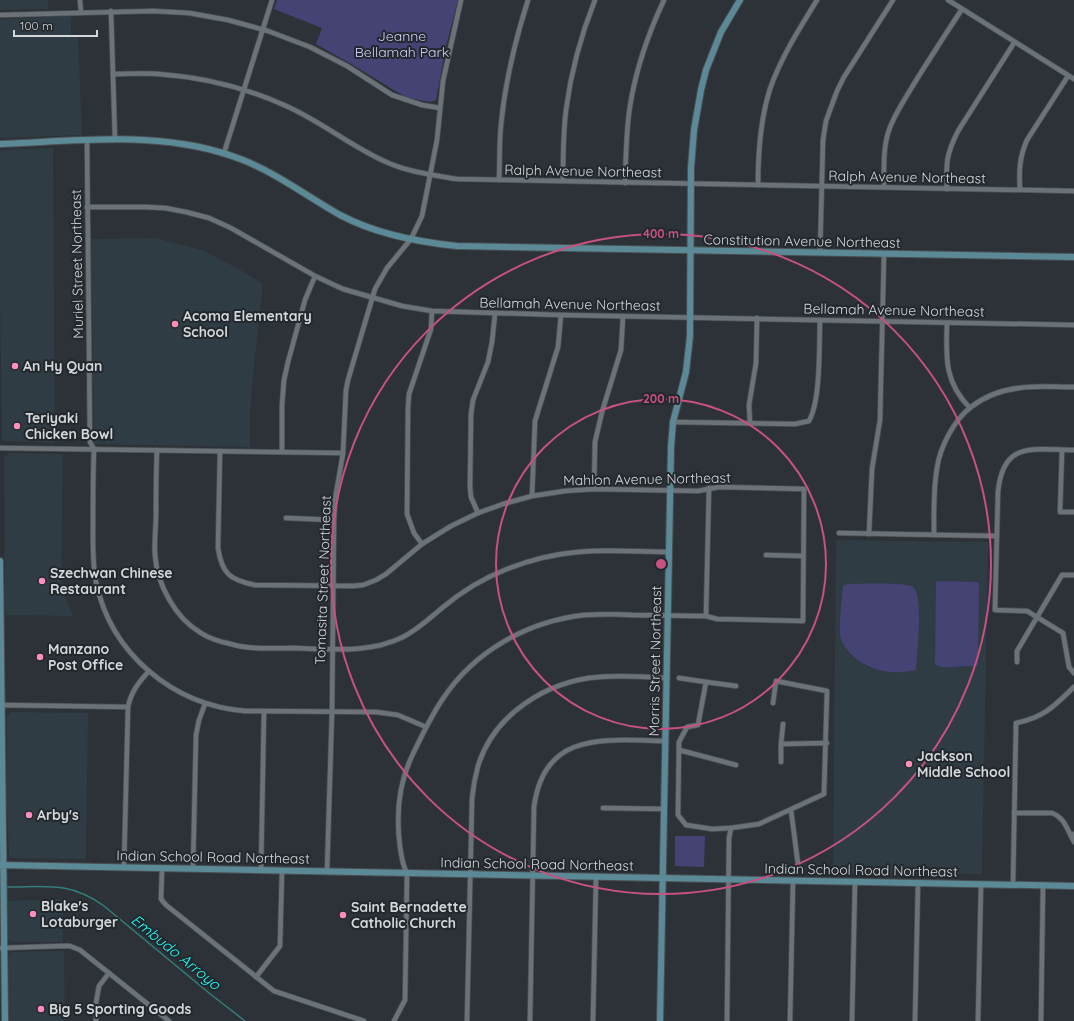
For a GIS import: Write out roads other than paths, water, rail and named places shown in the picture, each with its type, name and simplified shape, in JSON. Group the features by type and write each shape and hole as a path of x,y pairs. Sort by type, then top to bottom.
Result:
{"street":[{"path":"80,0 81,12"},
{"path":"224,153 272,0"},
{"name":"Tomasita Street Northeast","path":"328,872 332,712 331,649 334,520 335,500 343,453 346,390 372,298 380,279 411,239 422,216 437,140 443,81 448,52 461,0"},
{"path":"499,180 501,126 510,61 528,0"},
{"path":"563,181 566,111 571,79 578,51 595,0"},
{"path":"625,183 627,129 634,84 651,28 664,0"},
{"name":"Morris Street Northeast","path":"660,1021 671,447 674,422 686,372 690,336 691,184 694,130 701,90 720,32 740,0"},
{"path":"758,185 758,152 770,89 777,70 818,0"},
{"path":"820,253 823,140 826,121 844,77 893,0"},
{"path":"948,0 1014,43 1074,79"},
{"path":"884,188 885,151 892,124 919,76 962,9"},
{"path":"111,11 115,140"},
{"path":"0,15 153,11 190,13 228,20 262,29 310,47 347,66 392,95 422,105 440,108"},
{"path":"947,189 947,163 948,154 952,143 958,131 1014,43"},
{"name":"Ralph Avenue Northeast","path":"112,74 156,74 180,76 215,82 243,90 284,105 312,118 362,150 385,162 406,170 457,179 1074,191"},
{"path":"1020,190 1022,152 1027,140 1068,76"},
{"name":"Constitution Avenue Northeast","path":"0,144 152,140 170,142 224,153 265,170 351,220 378,230 411,239 457,246 1074,257"},
{"name":"Muriel Street Northeast","path":"87,141 90,442 94,449 92,554 96,582 102,602 119,638 148,671 162,682 175,690 205,704 232,710 376,712 398,715 426,727"},
{"name":"Bellamah Avenue Northeast","path":"87,207 165,208 209,218 255,240 315,276 343,289 402,306 432,311 495,314 1074,325"},
{"path":"869,534 872,468 880,420 884,254"},
{"path":"282,452 282,405 284,380 305,300 315,276"},
{"path":"422,544 414,533 407,514 408,408 409,394 430,329 432,311"},
{"path":"478,513 471,496 470,488 471,414 473,400 488,362 495,314"},
{"path":"532,496 535,421 558,347 561,315"},
{"path":"594,489 595,442 602,412 621,350 623,316"},
{"path":"750,423 749,405 756,363 757,318"},
{"path":"674,422 795,424 809,421 813,414 818,381 820,320"},
{"path":"947,322 946,362 949,374 959,395 970,408"},
{"path":"934,535 934,500 939,458 946,440 955,425 970,408 984,399 1007,390 1019,388 1074,387"},
{"path":"0,448 343,453"},
{"path":"157,450 155,556 162,582 175,609 186,621 201,633 232,645 331,649 375,647 404,637 422,626 443,607 467,590 501,572 528,562 555,555 579,552 669,552"},
{"path":"1062,450 1060,512 1074,512"},
{"path":"1074,450 1021,451 1007,461 1002,468 999,479 995,610 1027,611 1063,633 1069,667 1074,673"},
{"name":"Mahlon Avenue Northeast","path":"220,451 218,548 220,559 229,575 240,582 255,585 363,585 386,574 422,544 451,526 478,513 532,496 565,490 594,489 698,491 719,487 804,489 804,556"},
{"path":"706,616 710,488"},
{"path":"286,518 334,520"},
{"path":"839,534 997,536"},
{"path":"394,1021 405,1000 407,873 403,865 398,831 399,801 406,768 426,727 442,699 453,684 485,654 499,644 516,635 552,621 574,617 601,614 668,615 706,616 717,620 803,621 804,556 766,555"},
{"path":"0,561 2,866 4,879 2,948 5,1021"},
{"path":"1017,662 1017,651 1062,575 1074,575"},
{"path":"124,867 128,708 130,697 135,686 148,671"},
{"path":"467,1021 472,799 478,765 484,752 499,728 525,703 545,691 566,682 599,677 666,678"},
{"path":"679,678 736,686"},
{"path":"706,682 698,725 687,727 679,742 678,815 686,825 712,829 759,824 824,794 828,691 776,681 773,703"},
{"path":"1013,885 1016,723 1030,720 1048,711 1074,687"},
{"path":"193,869 196,735 199,720 205,704"},
{"path":"1,705 128,708"},
{"path":"261,870 264,711"},
{"path":"781,762 781,744 784,724"},
{"path":"530,1021 534,807 540,779 556,758 569,749 582,744 595,741 665,741"},
{"path":"781,744 826,743"},
{"path":"679,750 736,765"},
{"path":"603,808 664,809"},
{"path":"790,810 798,864"},
{"path":"1014,813 1052,813 1058,815 1062,818 1072,835 1074,842"},
{"path":"727,1021 731,828"},
{"name":"Indian School Road Northeast","path":"2,866 124,867 1074,886"},
{"path":"162,868 162,899 166,905 274,992 364,1021"},
{"path":"256,977 280,946 282,871"},
{"path":"593,1021 596,877"},
{"path":"790,1021 793,881"},
{"path":"852,1021 855,882"},
{"path":"915,1021 918,883"},
{"path":"978,1021 981,884"},
{"path":"1041,1021 1043,885"},
{"path":"2,948 70,946 80,950 169,1021"},
{"path":"96,1021 96,1003 99,986 109,973"}],"waterway":[{"name":"Embudo Arroyo","path":"6,887 57,887 80,892 92,898 104,906 245,1021"}],"place":[{"name":"Acoma Elementary School","path":"175,324"},
{"name":"An Hy Quan","path":"15,366"},
{"name":"Teriyaki Chicken Bowl","path":"17,426"},
{"name":"Szechwan Chinese Restaurant","path":"42,581"},
{"name":"Manzano Post Office","path":"40,657"},
{"name":"Jackson Middle School","path":"909,764"},
{"name":"Arby's","path":"29,815"},
{"name":"Blake's Lotaburger","path":"33,914"},
{"name":"Saint Bernadette Catholic Church","path":"343,915"},
{"name":"Big 5 Sporting Goods","path":"41,1009"}],"park label":[{"name":"Jeanne Bellamah Park","path":"402,44"}]}
